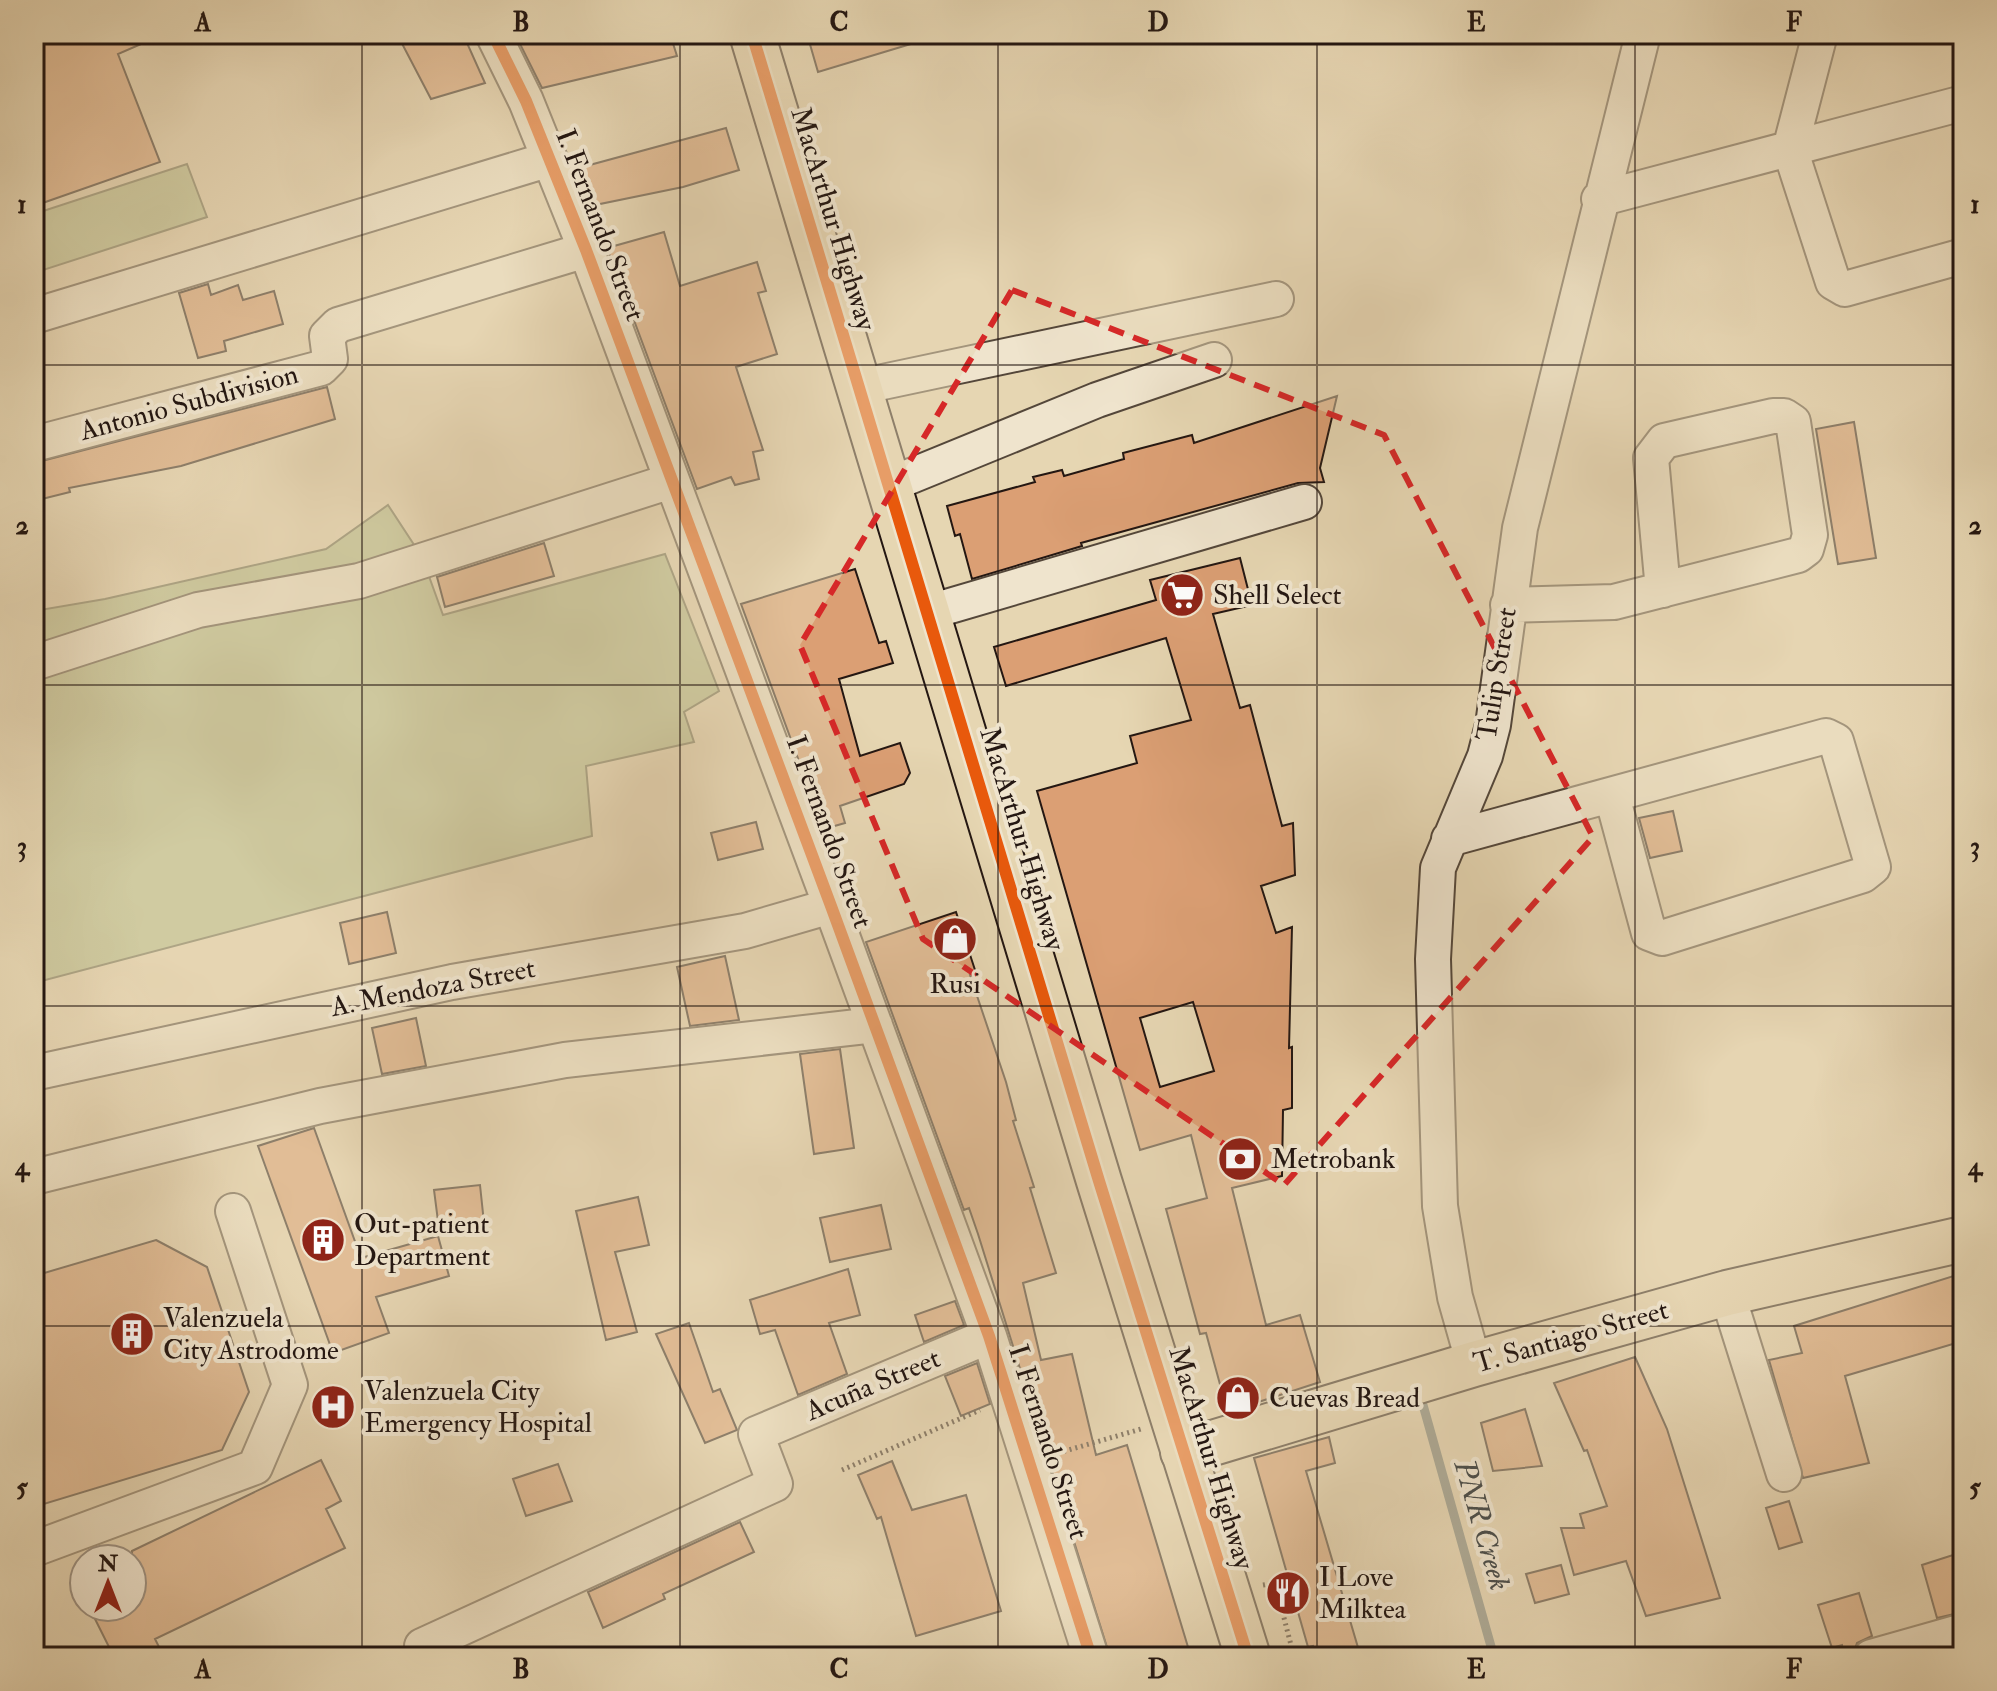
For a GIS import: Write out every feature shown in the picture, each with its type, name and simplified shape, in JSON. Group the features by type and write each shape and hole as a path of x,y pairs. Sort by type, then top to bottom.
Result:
{"main road":[{"name":"MacArthur Highway","path":"752,34 926,613 1248,1657"},
{"name":"T. Santiago Street","path":"1178,1436 1474,1364 1727,1293 1963,1239"}],"street":[{"name":"I. Fernando Street","path":"493,34 550,159 586,250 875,1025 989,1336 1091,1657"},
{"name":"Tulip Street","path":"1474,1364 1446,1253 1436,1132 1435,899 1438,868 1490,735 1508,605 1529,487 1599,199 1643,34"},
{"path":"1820,34 1790,149 1833,282 1845,289 1963,256"},
{"path":"1599,199 1963,103"},
{"path":"34,316 550,159"},
{"name":"Antonio Subdivision","path":"34,444 321,368 330,359 327,336 338,325 586,250"},
{"path":"859,387 1276,299"},
{"path":"889,485 1097,400 1214,360"},
{"path":"1508,605 1614,602 1663,590 1798,555 1806,549 1810,535 1793,422 1784,416 1773,416 1664,441 1655,448 1651,458 1663,590"},
{"path":"34,663 198,610 359,581 671,481"},
{"path":"926,613 1304,502"},
{"path":"1449,839 1826,736 1836,741 1873,867 1863,875 1662,938 1649,933 1612,796"},
{"name":"A. Mendoza Street","path":"34,1073 452,982 745,931 831,906"},
{"path":"34,1177 320,1106 565,1060 875,1025"},
{"path":"34,1549 255,1467 290,1385 233,1211"},
{"path":"1727,1293 1784,1474"},
{"name":"Acuña Street","path":"422,1646 775,1484 756,1434 989,1336"},
{"path":"1871,1657 1963,1631"}],"path":[{"path":"842,1470 1009,1398"},
{"path":"1030,1461 1178,1436"},
{"path":"1275,1583 1292,1649"}],"highlighted area":[{"path":"1012,290 1384,435 1593,837 1284,1185 923,939 800,645"}],"green space":[{"path":"187,164 207,217 34,273 34,214"},
{"path":"388,505 422,557 443,615 665,554 719,691 684,712 694,742 586,766 592,836 34,983 34,611 105,599 326,549"}],"building":[{"path":"34,34 164,34 118,54 160,162 34,206"},
{"path":"397,34 463,34 485,83 431,99"},
{"path":"539,34 670,34 677,56 542,88 518,40"},
{"path":"807,34 923,34 924,40 818,72"},
{"path":"726,128 739,170 683,187 590,206 575,169"},
{"path":"664,232 680,286 757,262 766,291 758,293 777,354 736,367 763,450 753,452 759,479 735,485 731,477 697,489 607,248"},
{"path":"208,284 211,295 238,285 243,300 274,291 283,324 224,341 226,351 198,358 179,293"},
{"path":"327,387 335,419 181,466 69,488 70,492 34,501 34,463"},
{"path":"1337,396 1320,468 1324,482 1298,483 1081,543 1082,546 972,579 960,534 955,536 947,506 1035,482 1033,477 1062,470 1064,476 1124,459 1123,453 1192,435 1194,443"},
{"path":"1854,422 1876,558 1838,564 1816,429"},
{"path":"544,543 554,576 445,607 437,577"},
{"path":"1240,558 1252,605 1213,614 1240,708 1250,705 1282,826 1293,823 1295,875 1261,886 1276,933 1292,927 1289,1048 1292,1047 1292,1108 1283,1110 1282,1176 1232,1188 1266,1325 1300,1315 1320,1382 1243,1407 1224,1399 1206,1333 1200,1334 1166,1209 1207,1198 1191,1135 1140,1150 1037,791 1137,763 1130,736 1191,720 1166,638 1006,686 994,647 1156,600 1150,580","holes":["1193,1002 1214,1071 1160,1087 1140,1018"]},
{"path":"855,569 879,643 886,641 893,663 839,679 860,756 900,743 910,773 904,784 840,806 845,823 824,829 741,604"},
{"path":"1673,811 1682,851 1650,858 1639,818"},
{"path":"756,822 763,849 718,860 711,833"},
{"path":"387,912 396,953 349,964 340,923"},
{"path":"956,912 976,973 970,975 1006,1082 1016,1120 1013,1121 1034,1187 1030,1188 1056,1273 1023,1283 1041,1360 1072,1354 1096,1455 1127,1445 1191,1657 1110,1657 978,1234 969,1208 964,1210 866,942"},
{"path":"725,956 739,1020 690,1026 677,967"},
{"path":"416,1018 426,1066 382,1074 372,1028"},
{"path":"840,1049 854,1148 814,1154 800,1054"},
{"name":"Out-patient Department","path":"314,1128 361,1258 438,1236 449,1276 376,1297 389,1333 333,1353 258,1146"},
{"path":"480,1185 484,1223 439,1229 434,1190"},
{"path":"638,1197 649,1245 615,1252 637,1332 606,1340 576,1211"},
{"path":"881,1205 891,1249 830,1262 820,1218"},
{"name":"Valenzuela City Astrodome","path":"156,1240 207,1267 249,1392 222,1450 34,1507 34,1276"},
{"path":"848,1269 860,1315 829,1323 847,1374 798,1395 775,1330 760,1334 750,1300"},
{"path":"1963,1273 1963,1341 1845,1376 1869,1463 1803,1478 1769,1360 1802,1353 1794,1326"},
{"path":"955,1301 964,1325 924,1342 915,1315"},
{"path":"689,1323 713,1392 720,1389 737,1430 705,1443 656,1334"},
{"path":"1635,1357 1667,1429 1720,1598 1646,1616 1626,1561 1574,1575 1561,1528 1584,1528 1580,1514 1607,1506 1587,1450 1584,1451 1554,1383"},
{"path":"977,1363 990,1404 961,1416 945,1376"},
{"path":"1525,1409 1542,1466 1493,1471 1481,1423"},
{"path":"1329,1437 1335,1463 1306,1471 1359,1651 1316,1657 1313,1646 1308,1647 1254,1458"},
{"path":"321,1460 341,1501 326,1509 345,1548 155,1639 164,1657 114,1657 97,1623 148,1623 148,1543"},
{"path":"892,1461 912,1510 966,1495 1001,1611 916,1636 881,1517 877,1519 858,1475"},
{"path":"558,1464 572,1501 526,1516 513,1479"},
{"path":"1789,1501 1802,1542 1779,1549 1766,1508"},
{"path":"740,1522 754,1552 663,1594 665,1599 603,1628 588,1592"},
{"path":"1953,1555 1963,1590 1963,1612 1937,1618 1922,1565"},
{"path":"1561,1565 1569,1594 1535,1603 1526,1574"},
{"path":"1859,1593 1872,1636 1857,1643 1852,1657 1843,1657 1842,1645 1832,1648 1818,1605"}],"waterway":[{"name":"PNR Creek","path":"1423,1405 1494,1657"}],"cycle path":[{"path":"493,34 526,101 586,250 831,906 989,1336 1091,1657"},
{"path":"752,34 1099,1181 1248,1657"}],"place":[{"name":"Shell Select","path":"1182,595"},
{"name":"Rusi","path":"955,939"},
{"name":"Metrobank","path":"1240,1159"},
{"name":"Out-patient Department","path":"323,1240"},
{"name":"Valenzuela City Astrodome","path":"132,1334"},
{"name":"Cuevas Bread","path":"1238,1398"},
{"name":"Valenzuela City Emergency Hospital","path":"333,1407"},
{"name":"I Love Milktea","path":"1288,1593"}]}
